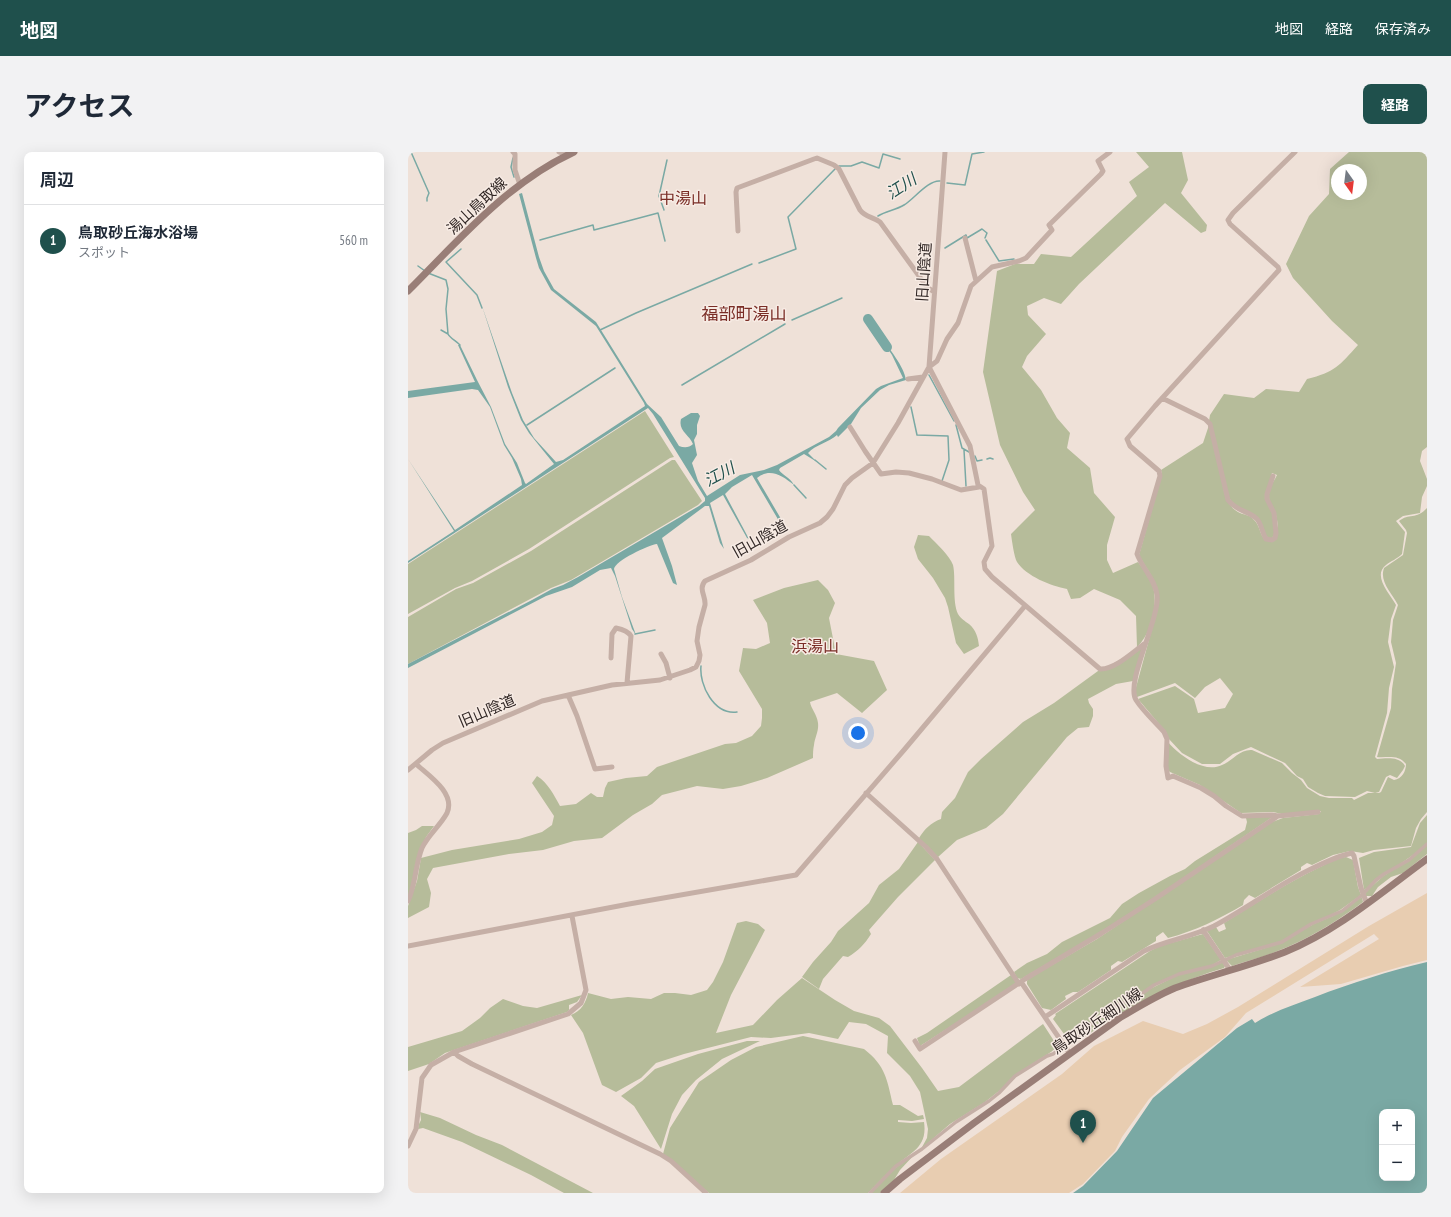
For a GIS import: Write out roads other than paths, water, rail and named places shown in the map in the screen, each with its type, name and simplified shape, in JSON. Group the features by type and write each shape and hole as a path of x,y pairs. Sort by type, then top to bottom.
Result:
{"main road":[{"name":"湯山鳥取線","path":"408,291 492,206 535,174 571,154"},
{"name":"鳥取砂丘細川線","path":"884,1193 925,1160 1121,1017 1174,989 1285,952 1321,934 1367,904 1427,859"}],"street":[{"path":"513,152 515,170 520,184"},
{"path":"559,152 571,154"},
{"name":"旧山陰道","path":"408,770 443,743 542,701 595,688 627,683 650,682 670,678 696,667 700,655 698,641 699,627 705,605 701,588 705,580 751,560 789,537 820,523 827,517 833,509 845,485 873,463 898,423 929,367 945,152"},
{"path":"979,487 970,446 929,367 937,360 947,339 958,323 970,288 992,267 1026,258 1052,230 1049,225 1101,174 1103,171 1098,161 1110,152"},
{"path":"1295,152 1238,207 1228,220 1230,224 1278,267 1279,270 1162,398 1127,440 1130,446 1159,471 1160,476 1137,554 1152,580 1157,596 1157,609 1145,643 1134,689 1135,699 1164,732 1167,739 1166,766 1168,778 1173,776 1201,788 1242,816 1278,816 1318,812"},
{"path":"738,232 737,188 817,158 834,165 839,169 863,214 880,222 927,287 934,292"},
{"path":"965,238 976,282"},
{"path":"908,379 923,377"},
{"path":"1162,398 1205,419 1210,424 1228,500 1237,509 1253,516 1259,521 1264,537 1272,540 1275,538 1276,526 1274,514 1268,503 1267,494 1273,476"},
{"path":"850,427 881,474 896,472 909,473 961,490 979,487 984,489 992,546 984,562 985,569 992,577 1096,667 1105,670 1114,666 1145,643"},
{"path":"408,946 629,904 796,875 904,750 1025,606"},
{"path":"611,658 612,634 616,628 619,628 629,633 631,636 627,683"},
{"path":"661,654 666,663 670,678"},
{"path":"568,695 596,769 612,767"},
{"path":"408,901 412,893 423,846 447,812 448,804 442,788 416,764"},
{"path":"866,793 926,847 937,859 1020,983 1070,1054"},
{"path":"915,1041 920,1049 1020,983 1135,912 1278,816"},
{"path":"870,1193 896,1166 922,1149 956,1122 989,1101 1015,1076 1078,1037 1086,1028 1113,1007 1140,995 1154,985 1179,974 1212,966 1244,952 1282,942 1311,924 1342,911 1384,874 1409,860 1427,844"},
{"path":"1045,1017 1144,951 1162,942 1213,926 1296,877 1340,855 1352,853 1354,856 1362,894 1367,904"},
{"path":"408,1146 416,1129 422,1078 431,1065 454,1052 568,1014 582,1003 586,990 572,916"},
{"path":"1203,930 1230,970"},
{"path":"454,1052 472,1064 660,1154 677,1166 706,1193"}],"water":[{"path":"522,193 539,257 544,271 554,289 596,322 647,404 661,417 679,446 686,447 693,444 682,430 680,423 681,419 691,413 698,413 700,416 697,425 697,434 694,440 697,455 692,463 698,481 707,496 740,475 764,470 777,465 829,437 876,389 903,378 892,355 880,337 881,336 899,363 906,380 889,385 880,390 861,408 851,424 838,437 837,435 811,450 808,453 817,462 804,454 780,468 779,470 794,485 781,476 772,473 767,473 757,478 784,524 779,521 752,475 732,487 725,494 749,539 747,538 723,495 710,503 724,549 720,543 709,506 705,506 662,538 677,585 673,583 657,544 632,554 620,562 614,569 622,597 636,635 632,629 611,568 600,570 572,587 546,596 408,668 408,664 578,577 699,506 705,501 705,498 648,408 408,563 408,561 454,531 408,459 455,530 522,485 512,458 504,445 490,407 478,390 472,389 408,398 408,391 475,382 458,345 460,345 491,407 505,444 517,463 525,483 526,484 554,464 529,433 521,420 508,387 482,306 512,393 523,420 534,438 556,462 563,460 645,406 596,326 551,290 539,268 536,258 519,194"},
{"path":"1427,962 1427,1193 1073,1193 1083,1186 1117,1151 1153,1098 1237,1028 1252,1019 1255,1023 1277,1012 1370,978"}],"waterway":[{"path":"411,152 429,193 427,201"},
{"name":"江川","path":"947,183 965,185 972,154 984,152"},
{"path":"839,166 851,166 862,162 879,168 883,154 900,159"},
{"path":"513,158 511,167 514,177"},
{"path":"664,210 659,196 667,160"},
{"path":"759,263 796,249 788,217 835,169"},
{"name":"江川","path":"878,216 904,205 931,183 940,181"},
{"path":"540,240 593,225 594,230 658,213 665,241"},
{"path":"945,248 966,235 967,238 982,229 987,233 985,238"},
{"path":"986,240 999,261 1014,259"},
{"path":"461,249 446,262 477,295 482,308"},
{"path":"600,330 636,313 752,264"},
{"path":"418,266 425,271"},
{"path":"428,273 446,280 448,289 446,309 448,334 460,345"},
{"path":"792,320 842,298"},
{"name":"江川","path":"868,319 887,347"},
{"path":"682,385 785,324"},
{"path":"441,330 448,334"},
{"path":"527,425 615,368"},
{"path":"929,375 954,421"},
{"path":"911,407 917,435 948,436 949,460 942,481"},
{"path":"956,425 962,448 969,452"},
{"path":"964,450 966,486"},
{"path":"975,456 977,461 982,460"},
{"path":"987,459 993,459"},
{"path":"815,460 826,469"},
{"path":"794,485 806,498"},
{"path":"635,634 655,630"},
{"path":"701,666 701,674 705,690 715,704 721,709 729,712 737,712"}],"place":[{"name":"鳥取砂丘海水浴場","path":"1083,1143"}],"district":[{"name":"中湯山","path":"683,198"},
{"name":"福部町湯山","path":"744,314"},
{"name":"浜湯山","path":"815,646"}]}
